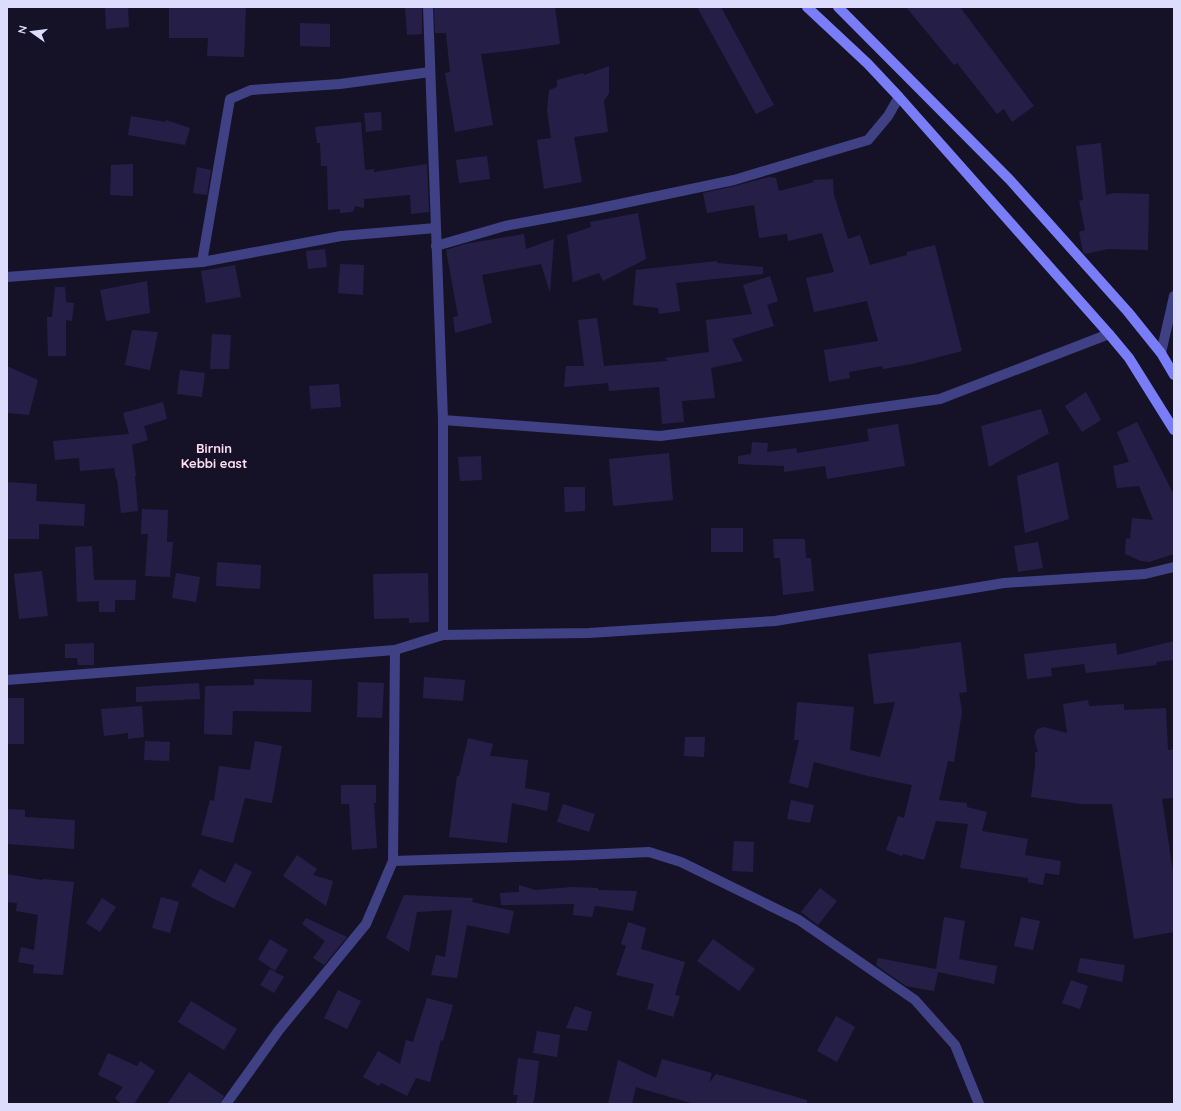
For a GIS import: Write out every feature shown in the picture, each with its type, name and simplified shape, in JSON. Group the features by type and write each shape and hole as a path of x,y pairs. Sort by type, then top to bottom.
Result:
{"main road":[{"path":"807,7 868,64 899,97 1109,334 1129,358 1174,430"},
{"path":"838,7 1010,180 1128,312 1161,353 1174,375"}],"street":[{"path":"428,7 443,420 444,635"},
{"path":"202,262 230,99 251,90 340,84 430,72"},
{"path":"436,246 506,226 734,180 868,140 888,116 899,97"},
{"path":"7,277 202,262 342,236 436,228"},
{"path":"1161,353 1174,296"},
{"path":"443,420 660,436 826,415 940,399 1109,334"},
{"path":"7,680 395,650 444,635 589,633 775,621 1004,583 1145,574 1174,567"},
{"path":"226,1104 279,1030 366,924 393,860 395,650"},
{"path":"393,860 649,852 681,862 799,920 915,1000 955,1044 979,1104"}],"building":[{"path":"105,7 128,7 129,27 106,29"},
{"path":"169,7 246,7 244,57 207,56 208,38 169,38"},
{"path":"405,7 422,7 422,34 407,35"},
{"path":"434,7 555,7 560,44 481,54 493,125 455,132 445,73 450,72 446,33 435,33"},
{"path":"697,7 721,7 774,105 756,114"},
{"path":"906,7 960,7 1034,106 1012,122 1004,109 997,114 957,63 954,65"},
{"path":"300,23 330,24 330,47 300,46"},
{"path":"609,66 609,93 604,101 608,132 574,137 582,182 544,189 537,140 551,138 547,111 549,90 557,87 557,80 583,73 584,75"},
{"path":"381,112 382,130 366,132 364,113"},
{"path":"131,116 166,122 166,120 190,128 185,145 128,135"},
{"path":"361,122 365,170 374,169 374,172 427,164 429,212 411,214 410,195 364,199 364,208 355,206 353,212 340,213 340,209 328,210 327,166 321,166 320,143 317,143 315,127"},
{"path":"1101,143 1106,195 1113,193 1149,194 1148,250 1108,249 1085,254 1083,252 1079,232 1085,230 1079,201 1083,200 1076,146"},
{"path":"487,156 490,179 459,183 456,160"},
{"path":"133,164 133,196 110,195 111,165"},
{"path":"197,167 211,170 207,195 193,193"},
{"path":"769,177 776,178 779,191 814,182 813,180 833,179 834,195 848,239 860,235 870,265 907,255 907,252 935,245 962,351 912,364 883,369 882,366 849,372 850,378 829,382 824,350 878,341 867,301 814,312 806,278 834,272 822,233 788,241 787,234 759,238 754,205 707,213 703,193"},
{"path":"638,213 646,259 603,281 599,273 573,282 567,235 591,227 590,222"},
{"path":"524,234 526,249 554,239 550,293 541,264 482,275 492,323 455,333 453,317 458,316 446,250 465,244"},
{"path":"325,249 327,267 308,269 306,251"},
{"path":"717,261 717,263 763,267 763,274 676,283 680,311 659,314 658,308 633,305 636,270"},
{"path":"340,264 364,265 363,295 338,293"},
{"path":"235,265 241,297 206,303 201,271"},
{"path":"770,276 778,301 767,305 774,326 732,339 743,361 711,368 715,398 682,401 684,422 662,424 659,387 609,391 608,383 564,387 566,366 584,366 578,320 597,318 604,366 668,361 665,358 709,352 706,320 752,314 743,285"},
{"path":"147,281 150,313 106,321 100,290"},
{"path":"55,287 65,287 66,302 74,303 72,321 66,320 66,356 48,356 47,317 52,317"},
{"path":"132,330 158,332 150,370 125,365"},
{"path":"212,334 231,335 229,369 210,369"},
{"path":"7,366 38,380 29,415 7,413"},
{"path":"180,370 205,373 202,397 177,394"},
{"path":"339,384 341,407 311,409 309,386"},
{"path":"1086,392 1101,420 1082,432 1065,406"},
{"path":"163,402 167,419 144,426 148,440 132,445 138,511 121,513 117,479 114,468 80,471 79,458 55,460 53,441 129,434 123,413"},
{"path":"1041,409 1049,433 989,467 981,426"},
{"path":"1137,422 1174,495 1174,554 1149,562 1141,561 1125,554 1126,538 1130,539 1132,518 1153,520 1139,486 1117,488 1113,466 1129,462 1117,432"},
{"path":"898,424 905,466 827,479 825,466 784,472 784,466 738,464 738,456 751,454 752,442 768,443 767,452 796,448 797,453 869,441 867,429"},
{"path":"669,453 673,500 613,506 609,459"},
{"path":"481,456 482,480 460,481 458,457"},
{"path":"1058,462 1069,519 1025,533 1017,476"},
{"path":"7,482 37,484 36,501 85,504 84,526 39,524 39,539 7,539"},
{"path":"564,487 585,487 585,511 565,512"},
{"path":"142,509 168,510 167,542 173,542 170,577 145,576 148,534 141,534"},
{"path":"711,528 743,528 743,552 711,552"},
{"path":"773,539 805,539 806,558 811,558 814,591 783,595 780,558 774,558"},
{"path":"1038,542 1043,568 1018,572 1014,546"},
{"path":"92,546 94,580 136,580 135,600 115,600 115,612 99,612 99,601 77,602 75,547"},
{"path":"217,562 261,565 260,589 216,586"},
{"path":"42,571 48,616 19,619 14,574"},
{"path":"176,573 200,577 196,602 172,598"},
{"path":"428,573 429,622 409,623 409,618 374,619 373,574"},
{"path":"1174,641 1174,660 1156,662 1157,665 1086,673 1084,664 1051,668 1052,676 1027,679 1024,654 1116,643 1117,655"},
{"path":"961,642 967,692 959,693 962,712 954,762 948,761 939,800 967,803 967,807 987,812 982,831 1028,839 1025,855 1061,861 1059,875 1045,873 1043,885 1028,882 1028,878 960,868 968,824 936,821 924,860 903,854 902,856 886,850 898,816 904,818 912,785 868,776 814,762 808,788 789,783 799,740 794,740 797,702 854,707 850,750 880,757 895,702 874,704 868,654"},
{"path":"94,643 94,665 78,665 77,658 65,658 65,644"},
{"path":"424,677 465,680 463,701 423,698"},
{"path":"254,679 312,680 311,712 233,711 232,735 204,734 205,686 254,685"},
{"path":"358,682 384,683 382,718 357,717"},
{"path":"199,683 200,699 136,702 136,687"},
{"path":"7,698 24,698 24,744 7,744"},
{"path":"1088,700 1089,706 1124,704 1124,710 1166,708 1168,750 1174,749 1174,798 1162,799 1174,878 1174,932 1134,939 1112,804 1081,804 1031,797 1035,766 1035,752 1038,752 1034,737 1036,731 1044,727 1067,733 1063,704"},
{"path":"142,706 144,737 128,739 128,733 104,736 101,709"},
{"path":"685,737 705,737 704,757 684,756"},
{"path":"468,738 493,744 490,756 528,760 525,788 550,793 547,811 512,803 507,843 449,837 457,776 459,776"},
{"path":"145,741 170,742 169,761 144,760"},
{"path":"255,741 282,746 272,803 245,798 233,843 201,835 210,800 214,801 219,766 250,770"},
{"path":"341,785 376,785 376,803 374,803 377,848 352,850 349,804 341,804"},
{"path":"791,800 814,805 810,823 787,819"},
{"path":"563,804 595,814 589,832 557,822"},
{"path":"7,809 25,810 25,817 75,820 74,849 7,844"},
{"path":"734,841 754,842 753,872 732,871"},
{"path":"297,855 317,869 313,875 333,881 326,906 283,876"},
{"path":"235,863 252,872 234,908 191,886 200,869 225,883"},
{"path":"7,874 42,880 74,882 63,975 33,973 34,965 18,962 21,947 34,950 38,915 16,911 17,903 7,902"},
{"path":"519,885 535,890 572,887 598,888 598,890 637,891 633,911 595,906 592,917 573,915 574,904 501,905 500,893 519,892"},
{"path":"820,888 837,901 818,925 801,912"},
{"path":"404,895 473,898 472,902 514,911 509,934 467,925 457,978 431,975 436,955 445,957 452,910 417,912 409,952 386,938"},
{"path":"161,897 179,902 170,933 152,928"},
{"path":"102,898 116,907 100,932 86,923"},
{"path":"944,917 965,921 959,959 997,966 994,984 938,972 934,991 906,986 876,965 878,958 936,969"},
{"path":"1021,917 1040,921 1033,950 1014,946"},
{"path":"306,918 347,937 324,965 313,958 325,941 302,924"},
{"path":"628,922 646,928 641,949 685,962 675,995 680,996 673,1017 647,1009 654,984 616,975 626,946 621,944"},
{"path":"270,939 288,950 275,971 258,959"},
{"path":"713,939 755,969 739,991 697,961"},
{"path":"1080,958 1125,965 1122,982 1077,972"},
{"path":"270,969 284,977 274,993 260,985"},
{"path":"1071,980 1088,986 1080,1009 1062,1003"},
{"path":"338,990 361,1001 347,1029 324,1018"},
{"path":"427,998 453,1005 443,1041 441,1040 430,1082 416,1078 407,1096 381,1083 379,1086 363,1077 378,1051 400,1064 406,1040 413,1042"},
{"path":"191,1001 237,1029 224,1050 178,1022"},
{"path":"575,1006 592,1012 587,1031 566,1028"},
{"path":"836,1016 855,1027 837,1062 817,1051"},
{"path":"537,1031 560,1035 557,1057 533,1053"},
{"path":"108,1053 137,1066 140,1061 155,1071 134,1104 122,1104 115,1098 123,1087 98,1075"},
{"path":"518,1058 539,1061 533,1104 516,1104 518,1095 513,1095"},
{"path":"662,1059 712,1073 709,1083 716,1074 807,1100 807,1104 694,1104 636,1087 632,1104 608,1104 618,1060 656,1078"},
{"path":"189,1072 224,1096 220,1104 167,1104"}],"district":[{"name":"Birnin Kebbi east","path":"214,456"}]}
